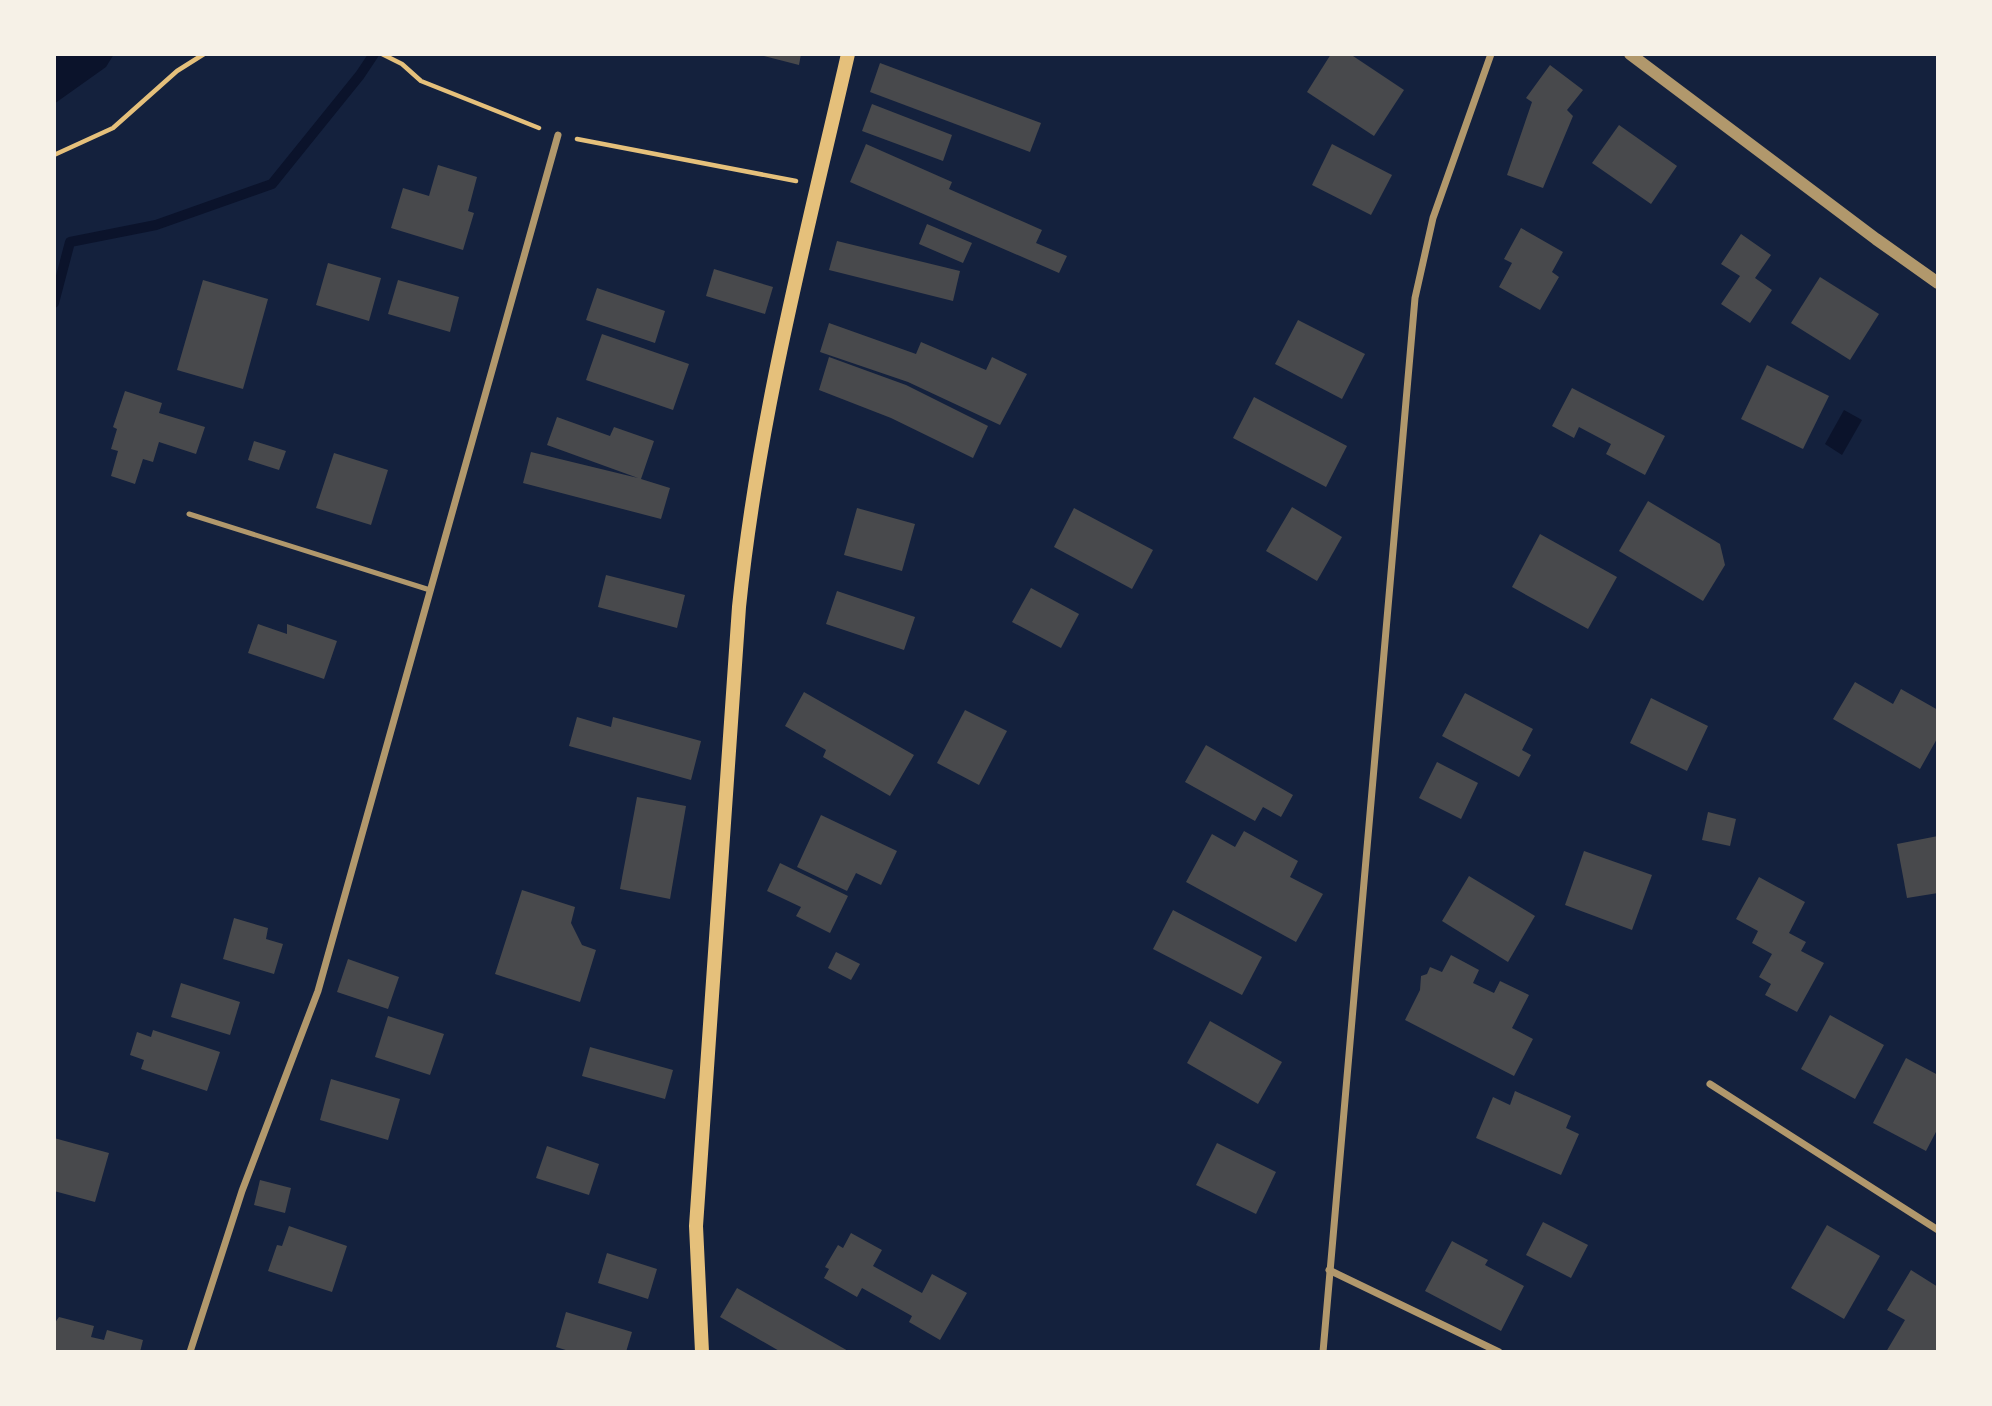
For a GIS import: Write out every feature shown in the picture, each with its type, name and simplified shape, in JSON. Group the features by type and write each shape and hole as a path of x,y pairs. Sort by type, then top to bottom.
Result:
{"main road":[{"path":"702,1352 696,1226 739,607 747,533 774,384 848,54"}],"street":[{"path":"1323,1352 1415,298 1433,218 1491,54"},
{"path":"1630,54 1938,283"},
{"path":"190,1352 242,1191 317,991 558,135"},
{"path":"1710,1084 1938,1230"},
{"path":"1329,1270 1499,1352"}],"lane":[{"path":"189,514 430,590"}],"path":[{"path":"54,155 113,128 177,71 204,54"},
{"path":"382,54 402,64 421,81 558,135 802,182"}],"water":[{"path":"54,54 114,54 106,67 54,104"},
{"path":"1844,410 1862,420 1842,455 1825,444"}],"building":[{"path":"756,54 801,54 799,65"},
{"path":"1331,54 1350,54 1404,90 1374,136 1307,92"},
{"path":"880,63 1041,123 1030,152 870,92"},
{"path":"1550,65 1583,90 1567,110 1573,116 1543,188 1507,175 1532,102 1526,98"},
{"path":"872,104 952,135 943,161 862,131"},
{"path":"1619,125 1677,166 1651,204 1592,163"},
{"path":"866,144 952,182 949,189 1042,230 1036,243 1067,256 1059,273 850,182"},
{"path":"1332,144 1392,175 1371,215 1312,185"},
{"path":"438,165 477,177 468,211 474,213 463,250 391,228 403,188 429,196"},
{"path":"927,224 972,243 963,263 919,244"},
{"path":"1521,228 1563,252 1552,272 1559,277 1540,310 1499,287 1512,263 1504,259"},
{"path":"1741,234 1771,255 1755,278 1772,290 1750,323 1721,304 1740,276 1721,264"},
{"path":"837,241 960,271 953,301 829,270"},
{"path":"328,263 381,278 369,321 316,305"},
{"path":"714,269 773,287 765,314 706,296"},
{"path":"1820,277 1879,314 1850,360 1791,323"},
{"path":"203,280 268,299 243,389 177,370"},
{"path":"398,280 459,297 450,332 388,314"},
{"path":"597,288 665,311 655,343 586,320"},
{"path":"1298,320 1365,354 1342,399 1275,364"},
{"path":"829,323 916,354 921,342 986,370 992,357 1027,374 1000,425 908,382 820,352"},
{"path":"602,334 689,364 673,410 586,380"},
{"path":"829,357 906,385 988,426 973,458 891,418 819,390"},
{"path":"1767,365 1829,396 1803,449 1741,419"},
{"path":"1572,388 1665,436 1645,475 1606,454 1611,444 1579,427 1574,438 1552,426"},
{"path":"125,391 162,403 159,413 205,427 196,454 159,442 153,462 143,459 135,484 111,476 118,451 111,449 117,429 113,427"},
{"path":"1254,397 1347,446 1326,487 1233,438"},
{"path":"557,417 610,436 614,427 654,441 641,479 670,488 661,519 523,483 531,452 638,478 547,445"},
{"path":"254,441 286,451 279,470 248,460"},
{"path":"334,453 388,470 371,525 316,508"},
{"path":"1648,501 1720,544 1725,565 1703,601 1619,551"},
{"path":"1292,507 1342,537 1317,581 1266,551"},
{"path":"857,508 915,524 902,571 844,555"},
{"path":"1074,508 1153,550 1132,589 1054,547"},
{"path":"1540,534 1617,577 1588,629 1512,587"},
{"path":"606,575 685,595 677,628 598,607"},
{"path":"1031,588 1079,614 1061,648 1012,622"},
{"path":"837,591 915,617 904,650 826,624"},
{"path":"258,624 287,634 287,624 337,641 324,679 248,653"},
{"path":"1855,682 1893,704 1901,689 1938,710 1938,737 1920,769 1833,719"},
{"path":"804,692 914,755 890,796 823,757 826,750 785,726"},
{"path":"1465,693 1533,729 1522,750 1531,755 1519,777 1442,736"},
{"path":"1651,698 1708,726 1687,771 1630,743"},
{"path":"965,710 1007,731 979,785 937,763"},
{"path":"577,717 611,727 613,717 701,741 691,780 569,746"},
{"path":"1206,745 1293,795 1281,817 1263,807 1255,821 1185,782"},
{"path":"1437,762 1478,783 1461,819 1419,798"},
{"path":"637,797 686,806 670,899 620,889"},
{"path":"1708,812 1736,819 1730,846 1702,840"},
{"path":"821,815 897,851 881,885 856,873 847,891 797,867"},
{"path":"1244,831 1298,861 1290,877 1323,894 1296,942 1186,882 1212,834 1235,847"},
{"path":"1938,836 1938,893 1907,898 1897,844"},
{"path":"1584,851 1652,875 1632,930 1565,905"},
{"path":"780,863 848,896 830,933 796,916 801,907 767,891"},
{"path":"1469,876 1535,916 1508,962 1442,921"},
{"path":"1759,877 1805,902 1789,933 1806,942 1801,951 1824,963 1797,1012 1765,995 1771,984 1759,977 1772,954 1752,943 1758,931 1736,919"},
{"path":"522,890 575,907 571,923 582,945 596,950 580,1002 495,974"},
{"path":"1173,910 1262,957 1242,995 1153,949"},
{"path":"234,918 268,928 266,939 283,944 274,974 223,959"},
{"path":"836,952 860,964 851,980 828,968"},
{"path":"1451,955 1479,970 1473,983 1494,993 1500,981 1529,995 1512,1028 1533,1039 1514,1076 1405,1020 1420,990 1421,976 1427,974 1430,967 1442,972"},
{"path":"348,959 399,977 388,1009 337,992"},
{"path":"181,983 240,1002 230,1035 171,1017"},
{"path":"1830,1015 1884,1045 1855,1099 1801,1069"},
{"path":"388,1016 444,1034 430,1075 375,1057"},
{"path":"1210,1021 1282,1062 1258,1104 1187,1063"},
{"path":"153,1030 220,1052 207,1091 141,1069 144,1060 130,1055 137,1032 151,1037"},
{"path":"590,1047 673,1070 665,1099 582,1076"},
{"path":"1906,1058 1938,1075 1938,1128 1926,1151 1873,1123"},
{"path":"331,1079 400,1099 388,1140 320,1120"},
{"path":"1515,1091 1571,1116 1566,1128 1579,1134 1561,1175 1476,1138 1493,1097 1510,1105"},
{"path":"54,1138 109,1153 95,1202 54,1191"},
{"path":"1217,1143 1276,1172 1256,1214 1196,1185"},
{"path":"547,1146 599,1164 589,1195 536,1178"},
{"path":"260,1180 291,1188 285,1213 254,1205"},
{"path":"1543,1222 1588,1245 1571,1278 1526,1255"},
{"path":"1827,1225 1880,1256 1844,1319 1791,1288"},
{"path":"289,1226 347,1246 332,1292 268,1271 277,1245 282,1246"},
{"path":"851,1233 882,1250 873,1266 922,1293 932,1274 967,1293 940,1340 909,1322 912,1316 862,1288 857,1297 824,1278 829,1269 825,1267 838,1245 843,1248"},
{"path":"1452,1241 1488,1260 1485,1265 1524,1286 1501,1331 1425,1291"},
{"path":"607,1253 657,1269 648,1299 598,1283"},
{"path":"1911,1270 1938,1287 1938,1352 1886,1352 1905,1320 1887,1310"},
{"path":"737,1288 850,1352 781,1352 720,1317"},
{"path":"566,1312 632,1332 626,1352 572,1352 556,1347"},
{"path":"59,1317 94,1326 91,1337 104,1340 107,1330 143,1340 140,1352 54,1352 54,1324"}],"waterway":[{"path":"54,303 70,242 156,225 272,184 374,54"}]}
